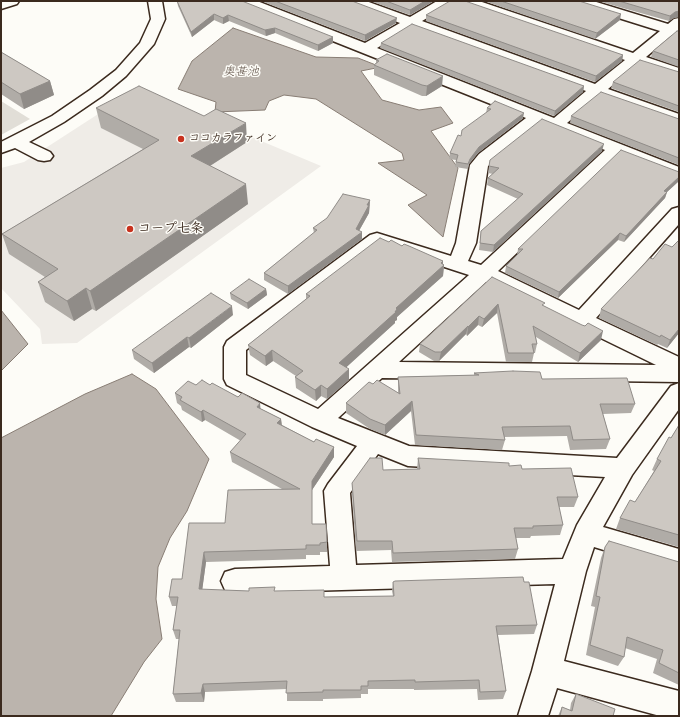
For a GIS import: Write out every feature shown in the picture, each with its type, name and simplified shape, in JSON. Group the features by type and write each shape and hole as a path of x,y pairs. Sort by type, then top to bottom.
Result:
{"street":[{"path":"1,5 12,1"},
{"path":"8,145 58,119 96,93 121,73 147,44 158,19 155,1"},
{"path":"245,1 679,173"},
{"path":"354,1 679,120"},
{"path":"366,49 446,1"},
{"path":"466,1 679,73"},
{"path":"579,1 676,28"},
{"path":"556,124 635,59 676,28"},
{"path":"457,264 466,243 479,165 485,158 538,117"},
{"path":"8,145 44,156"},
{"path":"320,421 484,273 616,148"},
{"path":"582,320 679,213"},
{"path":"623,468 408,456 320,421 235,379 236,347 377,239 484,273 679,367"},
{"path":"378,370 679,374"},
{"path":"533,716 547,671 572,571 586,533 623,468 679,392"},
{"path":"344,578 337,491 373,442"},
{"path":"586,533 679,561"},
{"path":"236,581 572,571"},
{"path":"547,671 679,706"}],"shaded area":[{"path":"1,101 30,119 1,135"},
{"path":"109,107 223,125 321,166 77,343 42,344 40,329 1,288 1,168 24,162"}],"water":[{"name":"奥甚池","path":"233,28 316,57 358,58 381,67 361,71 382,100 419,110 441,107 453,123 431,131 458,168 443,237 408,205 427,195 378,163 404,160 402,153 316,99 284,95 269,101 265,110 215,112 216,102 178,89 192,61"},
{"path":"1,310 28,344 1,371"},
{"path":"132,374 156,389 209,459 187,511 170,538 158,567 156,599 162,639 144,662 111,716 1,716 1,438 85,394"}],"building":[{"path":"177,1 242,1 333,37 318,45 275,28 265,30 228,15 223,18 214,14 191,32"},
{"path":"275,1 352,1 397,18 365,35"},
{"path":"386,1 425,1 410,10"},
{"path":"450,1 465,1 623,55 596,76 426,15"},
{"path":"501,1 579,1 621,14 597,33"},
{"path":"619,1 679,1 679,11 670,16"},
{"path":"412,24 584,86 555,111 381,43"},
{"path":"677,31 679,31 679,60 653,51"},
{"path":"1,52 50,81 20,94 1,82"},
{"path":"387,54 443,76 427,86 374,65 379,61 376,60"},
{"path":"640,60 679,72 679,106 613,82"},
{"path":"139,86 204,116 216,109 246,123 191,156 246,184 90,291 86,288 67,301 38,282 58,269 2,234 159,140 96,108"},
{"path":"601,92 679,119 679,158 571,116"},
{"path":"495,101 524,113 479,147 468,164 456,162 458,155 450,153 458,135 461,136 462,130 491,109 487,108"},
{"path":"542,119 604,144 494,245 480,243 481,231 523,194 488,178 499,168 489,166 490,160"},
{"path":"621,150 679,172 679,177 664,191 667,192 626,236 620,233 559,292 506,266 523,249 518,249"},
{"path":"343,194 370,200 367,205 369,205 356,229 362,232 288,286 264,273 317,230 313,228 327,218"},
{"path":"380,238 389,242 391,240 402,246 404,244 409,246 443,261 441,263 444,265 396,308 396,312 339,363 349,369 327,389 321,385 315,390 295,377 303,371 272,350 265,356 248,345 310,296 306,294"},
{"path":"679,240 679,329 670,340 661,335 660,337 601,309 650,258 653,259 665,244 672,247"},
{"path":"492,277 545,303 542,305 582,325 585,326 588,323 603,331 580,353 533,326 537,344 532,344 534,353 508,353 498,304 484,319 479,316 441,352 435,352 420,344"},
{"path":"249,279 266,289 247,303 230,293"},
{"path":"211,293 232,306 152,363 132,350"},
{"path":"513,371 540,372 542,379 627,378 635,404 600,404 610,439 573,440 570,426 502,427 505,440 416,435 412,401 385,425 370,419 346,403 369,382 373,384 377,380 400,394 398,377 479,375 474,373"},
{"path":"202,380 210,385 212,383 238,397 242,393 260,403 257,407 281,419 277,423 314,442 316,439 334,447 312,481 312,524 326,524 327,542 320,543 320,545 306,545 306,549 204,552 199,589 249,591 249,588 275,587 274,591 324,590 324,597 394,596 393,582 395,581 523,577 524,582 529,582 537,625 496,626 506,691 480,692 479,680 415,682 415,680 368,681 368,686 361,686 361,690 323,690 323,692 286,693 287,681 203,684 201,693 173,694 180,630 173,630 178,597 169,597 172,579 182,579 189,523 225,523 228,490 300,489 230,452 246,434 203,410 201,412 180,400 182,397 175,393 188,381 196,385"},
{"path":"679,425 679,535 620,518 630,500 635,502 661,461 657,459 669,437 671,438"},
{"path":"370,458 382,458 383,470 420,469 418,458 509,463 509,466 521,465 522,469 571,468 578,497 557,497 563,525 514,528 518,549 393,553 392,541 357,541 352,483"},
{"path":"609,541 679,562 679,673 659,663 663,650 627,637 624,657 590,645 600,597 596,596 605,547"},
{"path":"576,694 615,709 613,716 560,716 562,707 572,711"}],"place":[{"name":"ココカラファイン","path":"181,139"},
{"name":"コープ七条","path":"130,229"}]}
